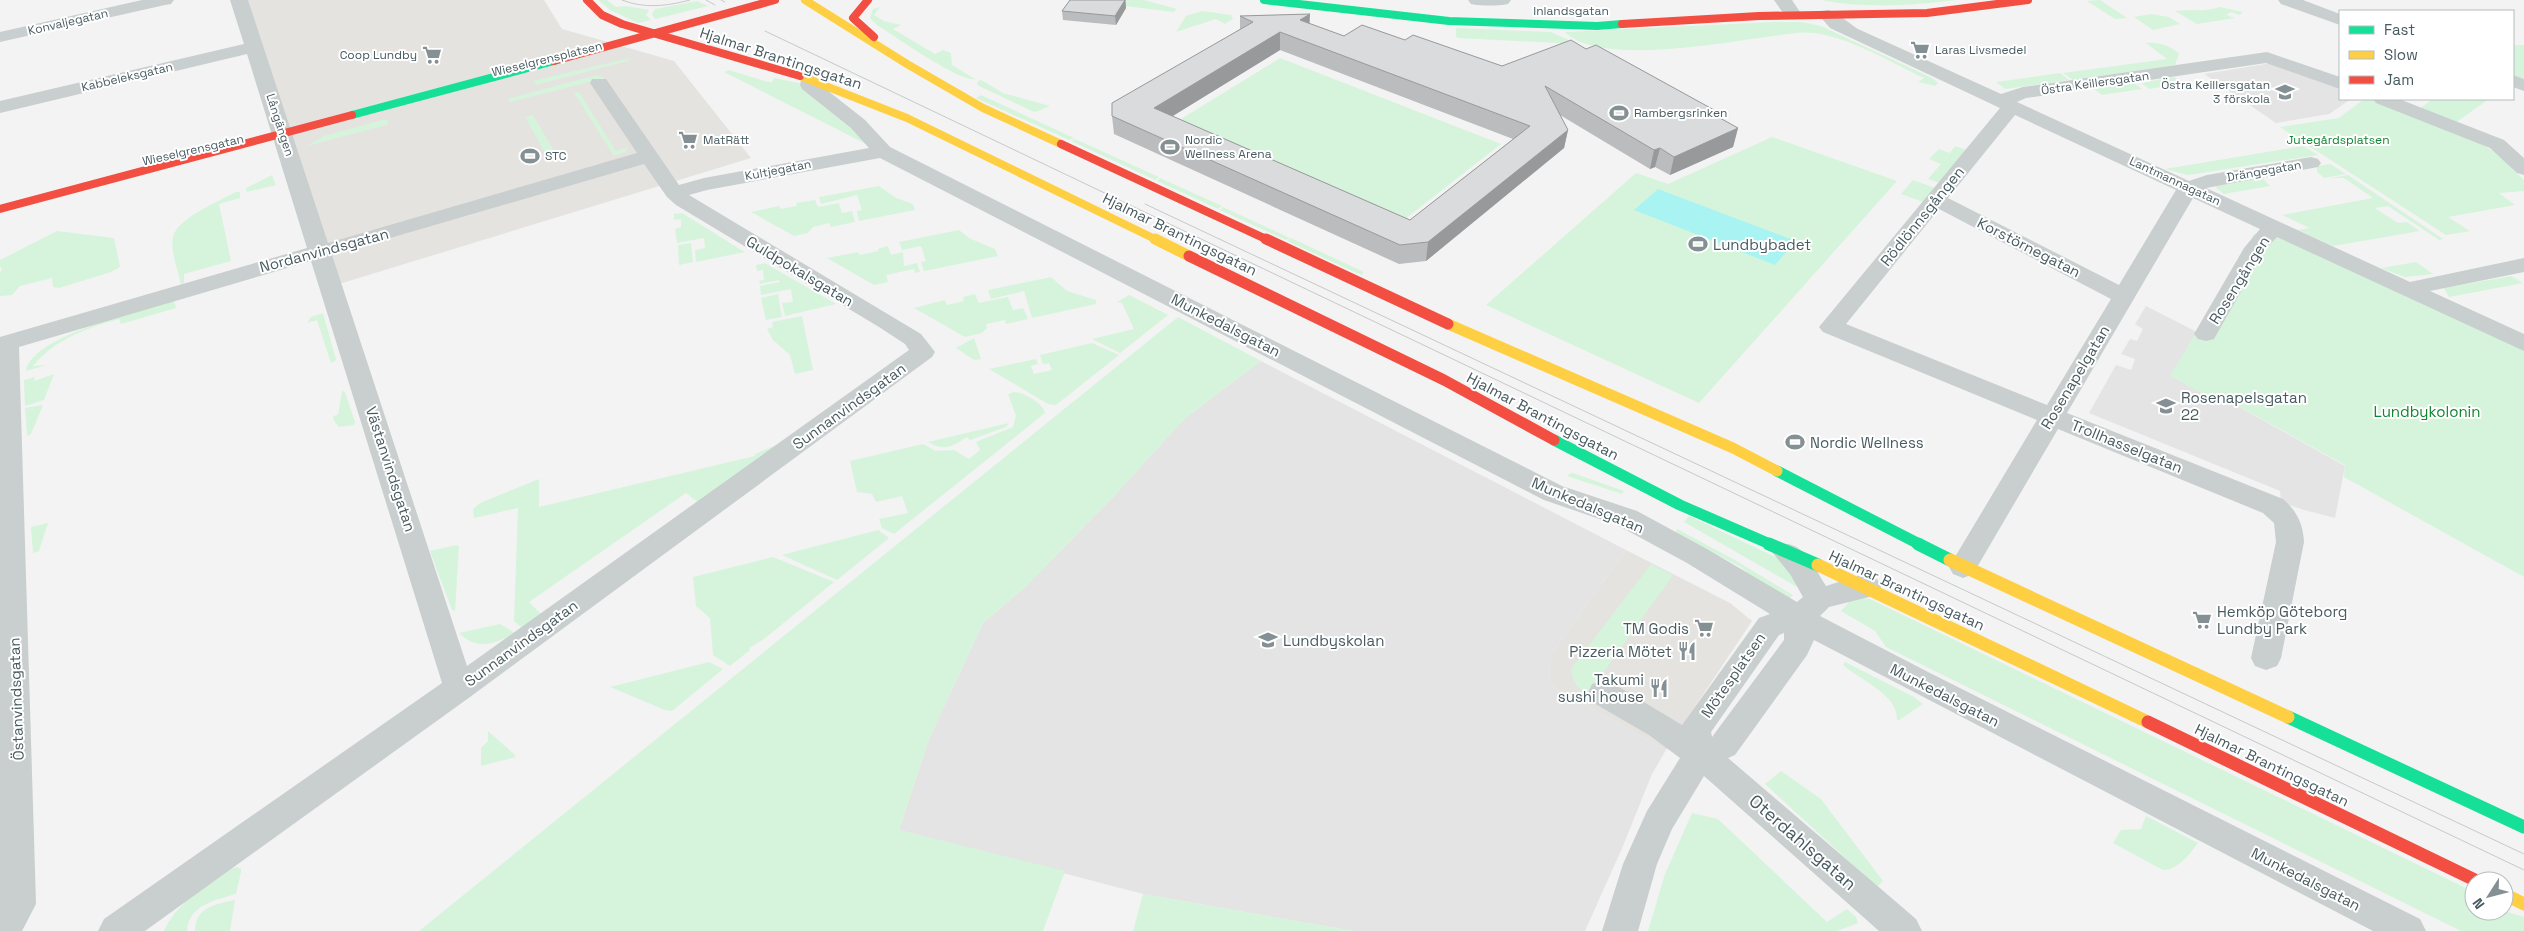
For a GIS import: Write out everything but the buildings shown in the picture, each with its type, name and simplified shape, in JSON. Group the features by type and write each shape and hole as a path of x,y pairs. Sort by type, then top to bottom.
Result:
{"main road":[{"name":"Hjalmar Brantingsgatan","path":"587,0 602,15 611,19 809,80 907,118 1444,380 1546,436 1680,505 1867,587 2464,875"},
{"name":"Wieselgrensplatsen","path":"284,138 775,0"},
{"path":"868,0 853,18 889,53"},
{"name":"Inlandsgatan","path":"1264,0 1414,18 1507,24 1633,25 1793,15 1927,13 2028,0"},
{"name":"Hjalmar Brantingsgatan","path":"810,3 889,53 983,108 1488,343 1733,448 1963,567 2524,827"},
{"path":"796,11 810,3 828,3"},
{"name":"Wieselgrensplatsen","path":"284,138 704,34"},
{"name":"Wieselgrensgatan","path":"0,209 284,138"}],"street":[{"name":"Konvaljegatan","path":"0,37 165,0"},
{"name":"Långängen","path":"239,0 318,251"},
{"path":"1477,0 1502,0"},
{"path":"1783,0 1793,15"},
{"path":"2287,0 2339,20"},
{"name":"Lantmannagatan","path":"1828,15 1836,24 1852,33 2524,343"},
{"name":"Kabbeleksgatan","path":"0,108 254,47"},
{"name":"Östra Keillersgatan","path":"2011,106 2023,93 2267,57 2339,83"},
{"name":"Munkedalsgatan","path":"809,80 809,85 858,124 883,151 1553,493 1627,518 1697,556 1809,608 2408,931"},
{"path":"598,83 674,193"},
{"path":"2386,100 2496,144 2524,169"},
{"name":"Rödlönnsgången","path":"1831,327 2011,106"},
{"name":"Kultjegatan","path":"674,193 704,184 883,151"},
{"name":"Nordanvindsgatan","path":"3,344 648,156"},
{"name":"Drängegatan","path":"2188,188 2206,181 2311,163"},
{"name":"Rosenapelgatan","path":"1963,567 2188,188"},
{"name":"Guldpokalsgatan","path":"674,193 694,208 887,322 913,339 923,352"},
{"name":"Korstörnegatan","path":"1934,201 1954,208 2123,296"},
{"name":"Rosengången","path":"2206,334 2248,258 2262,237 2274,227"},
{"name":"Västanvindsgatan","path":"318,251 343,319 459,688"},
{"path":"2412,290 2419,286 2524,265"},
{"name":"Trollhasselgatan","path":"1831,327 2256,498 2284,514 2290,526 2290,542 2266,658"},
{"name":"Östanvindsgatan","path":"3,344 12,607 16,668 19,904 3,931"},
{"name":"Sunnanvindsgatan","path":"116,931 459,688 923,352"},
{"path":"1786,552 1800,567 1809,608"},
{"name":"Mötesplatsen","path":"1699,755 1695,730 1769,626 1858,587 1867,587"},
{"path":"1603,693 1660,726 1699,755 1658,821 1640,864 1620,931"},
{"name":"Oterdahlsgatan","path":"1699,755 1723,772 1904,931"}],"shaded area":[{"path":"243,0 544,0 562,29 674,61 751,158 339,284"},
{"name":"Östra Keillersgatan 3 förskola","path":"2272,63 2339,86 2339,100 2350,100 2329,114 2276,123 2204,74"},
{"name":"Rosenapelsgatan 22","path":"2146,306 2197,332 2171,376 2213,399 2218,395 2345,466 2335,518 2281,502 2280,491 2089,413 2116,365 2131,370 2135,359 2121,354 2130,339 2137,341 2143,329 2135,324"},
{"name":"Lundbyskolan","path":"1261,361 1626,550 1549,657 1550,685 1666,750 1652,774 1623,846 1585,931 1353,931 1143,894 899,830 929,739 983,623 1025,587 1113,497 1184,419"},
{"path":"1626,550 1730,603 1752,621 1666,750 1550,685 1549,657"}],"green space":[{"path":"598,0 607,0 616,7 626,6 649,10 646,15 651,20 638,23 610,10"},
{"path":"1078,0 1144,0 1177,9 1173,12"},
{"path":"1821,0 1957,0 1907,5 1872,5"},
{"path":"2100,0 2127,18 2115,19 2087,1"},
{"path":"697,1 708,6 655,19 652,14 655,9"},
{"path":"880,7 874,15 884,21 901,25 893,29 935,54 943,50 951,53 952,65 975,79 956,74 911,48 877,25 870,18 873,9"},
{"path":"2220,7 2243,12 2239,15 2231,12 2226,15 2235,18 2197,24 2175,11 2209,9"},
{"path":"1202,11 1231,15 1233,19 1225,24 1216,19 1176,32 1186,16"},
{"path":"2151,14 2169,17 2180,24 2153,30 2134,17"},
{"path":"1802,22 1821,26 1932,78 1938,83 1935,86 1918,82 1924,78 1885,58 1843,40 1815,33 1803,32 1691,47 1631,50 1604,48 1581,42 1565,32"},
{"path":"1456,28 1551,32 1577,44 1458,38 1456,37"},
{"path":"2146,43 2155,43 2172,48 2179,54 2175,65 2073,80 2063,73 2167,59"},
{"path":"2514,45 2524,45 2524,79 2514,75"},
{"path":"630,58 628,61 536,85 533,81"},
{"path":"1280,58 1501,144 1396,226 1168,127"},
{"path":"729,70 768,82 772,82 774,78 799,83 866,138 866,144 724,72"},
{"path":"2060,73 2069,80 2005,89 1996,82"},
{"path":"597,75 605,78 510,102 507,99"},
{"path":"2174,77 2183,83 2150,89 2141,83"},
{"path":"981,80 1003,93 1050,106 1036,112 1032,111 977,85 978,81"},
{"path":"2134,83 2142,89 2102,95 2094,89"},
{"path":"579,92 616,151 629,147 625,152 614,156 574,93"},
{"path":"981,95 1074,138 1069,140 976,98"},
{"name":"Jutegårdsplatsen","path":"2363,100 2376,100 2479,142 2497,154 2524,180 2524,191 2499,193 2515,205 2448,217 2470,231 2446,235 2280,127 2339,118"},
{"path":"2432,100 2488,100 2455,123 2419,109"},
{"path":"533,115 557,156 548,158 525,117"},
{"path":"386,119 388,121 387,125 306,146 324,136"},
{"name":"Lundbybadet","path":"1772,137 1897,181 1699,403 1486,305 1636,173 1668,184"},
{"path":"1075,139 1159,177 1155,180 1071,141"},
{"path":"1955,146 1967,150 1939,183 1928,179 1941,164 1929,159 1939,149 1950,153"},
{"path":"2303,146 2318,155 2188,175 2165,169"},
{"path":"2330,164 2346,174 2324,178 2317,172 2317,166"},
{"path":"272,175 276,185 247,192 246,188"},
{"path":"2348,175 2443,239 2439,240 2388,206 2375,208 2398,223 2407,222 2420,231 2333,246 2298,230 2310,228 2282,215 2373,198 2344,178 2331,178"},
{"path":"2261,177 2270,186 2224,194 2216,188 2217,185"},
{"path":"1160,178 1222,206 1218,209 1157,181"},
{"path":"1913,180 1935,188 1923,202 1901,194"},
{"path":"879,186 896,198 913,204 915,210 859,221 857,211 862,210 857,195 821,204 819,197"},
{"path":"236,192 240,192 240,198 219,204 231,261 184,274 184,283 181,284 172,242 176,230 190,217"},
{"path":"815,200 818,207 839,203 842,213 852,211 855,222 831,227 829,223 813,227 808,233 794,236 751,212 779,206 780,209 797,206 796,203"},
{"path":"1223,207 1290,238 1286,240 1220,210"},
{"path":"682,213 745,252 696,262 695,250 705,248 704,238 677,243 675,229 681,227 681,219 674,220 674,214"},
{"path":"959,230 969,238 995,249 998,256 924,271 921,262 926,261 921,246 902,250 899,242"},
{"path":"57,231 114,238 120,267 111,272 59,288 53,287 52,278 20,286 12,295 0,296 0,273 2,268 0,267 0,260"},
{"name":"Lundbykolonin","path":"2254,234 2278,235 2524,348 2524,577 2344,477 2345,465 2218,395 2213,399 2170,376"},
{"path":"1291,238 1364,272 1361,275 1287,241"},
{"path":"691,243 693,262 679,265 678,245"},
{"path":"888,246 891,255 903,252 904,266 917,263 920,272 915,273 914,269 886,275 888,282 874,285 827,258 858,252 860,255 878,251 878,249"},
{"path":"2416,262 2433,274 2405,277 2381,268"},
{"path":"765,263 836,304 785,316 782,303 793,302 791,289 761,295 760,286 780,282 779,280 760,284 759,281 764,280 763,270 757,271 756,265"},
{"path":"2511,276 2523,283 2449,297 2444,288"},
{"path":"1051,277 1067,291 1096,300 1096,304 1032,318 1024,291 991,299 988,290"},
{"path":"778,294 782,317 766,320 761,298"},
{"path":"975,294 979,303 1008,297 1013,310 1023,308 1028,319 1006,324 1005,320 986,324 987,328 982,333 965,337 914,308 945,300 947,305 964,301 963,297"},
{"path":"1129,295 1168,315 1120,353 1092,339 1134,329 1122,303 1117,302"},
{"path":"174,300 176,308 121,324 119,319 95,326 72,336 51,349 33,366 47,365 26,371 33,358 47,347 67,336 90,326"},
{"path":"323,313 336,360 331,363 317,320 307,323 311,317"},
{"path":"802,316 813,370 795,374 790,355 773,340 767,329 773,327 772,322"},
{"path":"1178,317 1261,361 1184,419 1113,497 1025,587 983,623 929,739 899,830 1065,871 1043,931 419,931"},
{"path":"974,338 981,359 974,360 956,348"},
{"path":"1092,343 1119,355 1056,405 1048,404 989,369 1036,359 1038,364 1031,366 1034,374 1052,370 1049,363 1043,364 1040,355"},
{"path":"54,374 44,400 25,406 24,380 35,377 34,381"},
{"path":"342,391 345,392 355,422 354,425 339,427 334,421 333,416 338,415"},
{"path":"1014,392 1033,399 1041,406 1045,413 894,534 882,528 879,519 908,513 902,496 876,502 872,494 857,492 850,461 923,444 936,451 954,450 969,459 980,450 976,442 1013,427 1016,416 1008,394"},
{"path":"43,405 31,434 27,436 25,408"},
{"path":"1009,423 1006,427 970,440 967,437 948,447 939,447 928,442"},
{"path":"776,445 777,447 699,503 686,493 529,602 541,614 522,628 514,621 518,508 474,518 473,509 480,503 539,479 539,507 755,456 755,454"},
{"path":"1571,473 1624,491 1622,494 1567,476"},
{"path":"1689,516 1786,562 1797,587 1684,522"},
{"path":"48,523 39,551 33,553 31,527"},
{"path":"1677,529 1735,560 1793,595 1790,598 1780,598 1739,566 1676,533"},
{"path":"878,530 889,538 837,580 782,555"},
{"path":"459,546 455,611 452,610 430,551"},
{"path":"773,557 834,582 764,639 749,648 750,650 730,666 713,655 710,618 696,606 693,577"},
{"path":"1651,564 1673,575 1588,694 1576,684 1571,669"},
{"path":"1860,598 1870,599 2464,887 2464,921 2514,921 2514,914 2524,917 2524,931 2461,931 1886,647 1875,631 1841,611 1850,601"},
{"path":"500,624 515,633 493,643 479,644 466,639 459,633"},
{"path":"709,662 723,669 672,711 665,710 610,687"},
{"path":"1845,662 1914,697 1923,704 1897,720 1896,711 1885,695 1850,671 1843,665"},
{"path":"488,731 516,757 481,766 481,748 488,741"},
{"path":"1781,771 1821,799 1883,881 1877,887 1765,784"},
{"path":"1692,813 1718,819 1827,922 1847,909 1856,917 1858,923 1837,931 1648,931 1665,874"},
{"path":"2146,816 2198,843 2179,864 2163,870 2113,843 2121,830 2141,829"},
{"path":"237,867 241,869 241,872 236,894 212,901 198,909 189,922 187,931 164,931 168,922 195,893 217,876"},
{"path":"1143,894 1353,931 1133,931"},
{"path":"235,900 230,931 195,931 199,917 208,908"}],"water":[{"path":"1658,189 1796,241 1775,265 1634,210"}],"tram line":[{"path":"622,0 648,6 673,4 690,0"},
{"path":"706,0 715,5"},
{"path":"721,0 725,2"},
{"path":"765,31 2524,870"},
{"path":"1145,204 2524,854"}],"traffic: fast":[{"path":"1264,0 1449,21 1597,26 1622,24"},
{"path":"352,115 554,61"},
{"path":"1554,440 1680,505 1818,565"},
{"path":"1777,471 1950,560"},
{"path":"2288,717 2524,827"}],"traffic: slow":[{"path":"805,0 907,64 983,108 1061,144"},
{"path":"800,76 907,118 1189,256"},
{"path":"1448,324 1733,448 1777,471"},
{"path":"1950,560 2288,717"},
{"path":"1818,565 2148,722"},
{"path":"2514,899 2524,904"}],"traffic: jam":[{"path":"587,0 602,15 622,24 800,76"},
{"path":"554,61 775,0"},
{"path":"868,0 853,18 874,37"},
{"path":"1622,24 1759,16 1927,13 2028,0"},
{"path":"0,209 352,115"},
{"path":"1061,144 1448,324"},
{"path":"1189,256 1444,380 1554,440"},
{"path":"2148,722 2464,875"}],"place":[{"name":"Laras Livsmedel","path":"1920,50"},
{"name":"Coop Lundby","path":"432,55"},
{"name":"Östra Keillersgatan 3 förskola","path":"2285,92"},
{"name":"Rambergsrinken","path":"1619,113"},
{"name":"MatRätt","path":"688,140"},
{"name":"Nordic Wellness Arena","path":"1170,147"},
{"name":"STC","path":"530,156"},
{"name":"Lundbybadet","path":"1698,244"},
{"name":"Rosenapelsgatan 22","path":"2166,406"},
{"name":"Nordic Wellness","path":"1795,442"},
{"name":"Hemköp Göteborg Lundby Park","path":"2202,620"},
{"name":"TM Godis","path":"1704,628"},
{"name":"Lundbyskolan","path":"1268,640"},
{"name":"Pizzeria Mötet","path":"1687,651"},
{"name":"Takumi sushi house","path":"1659,688"}]}
